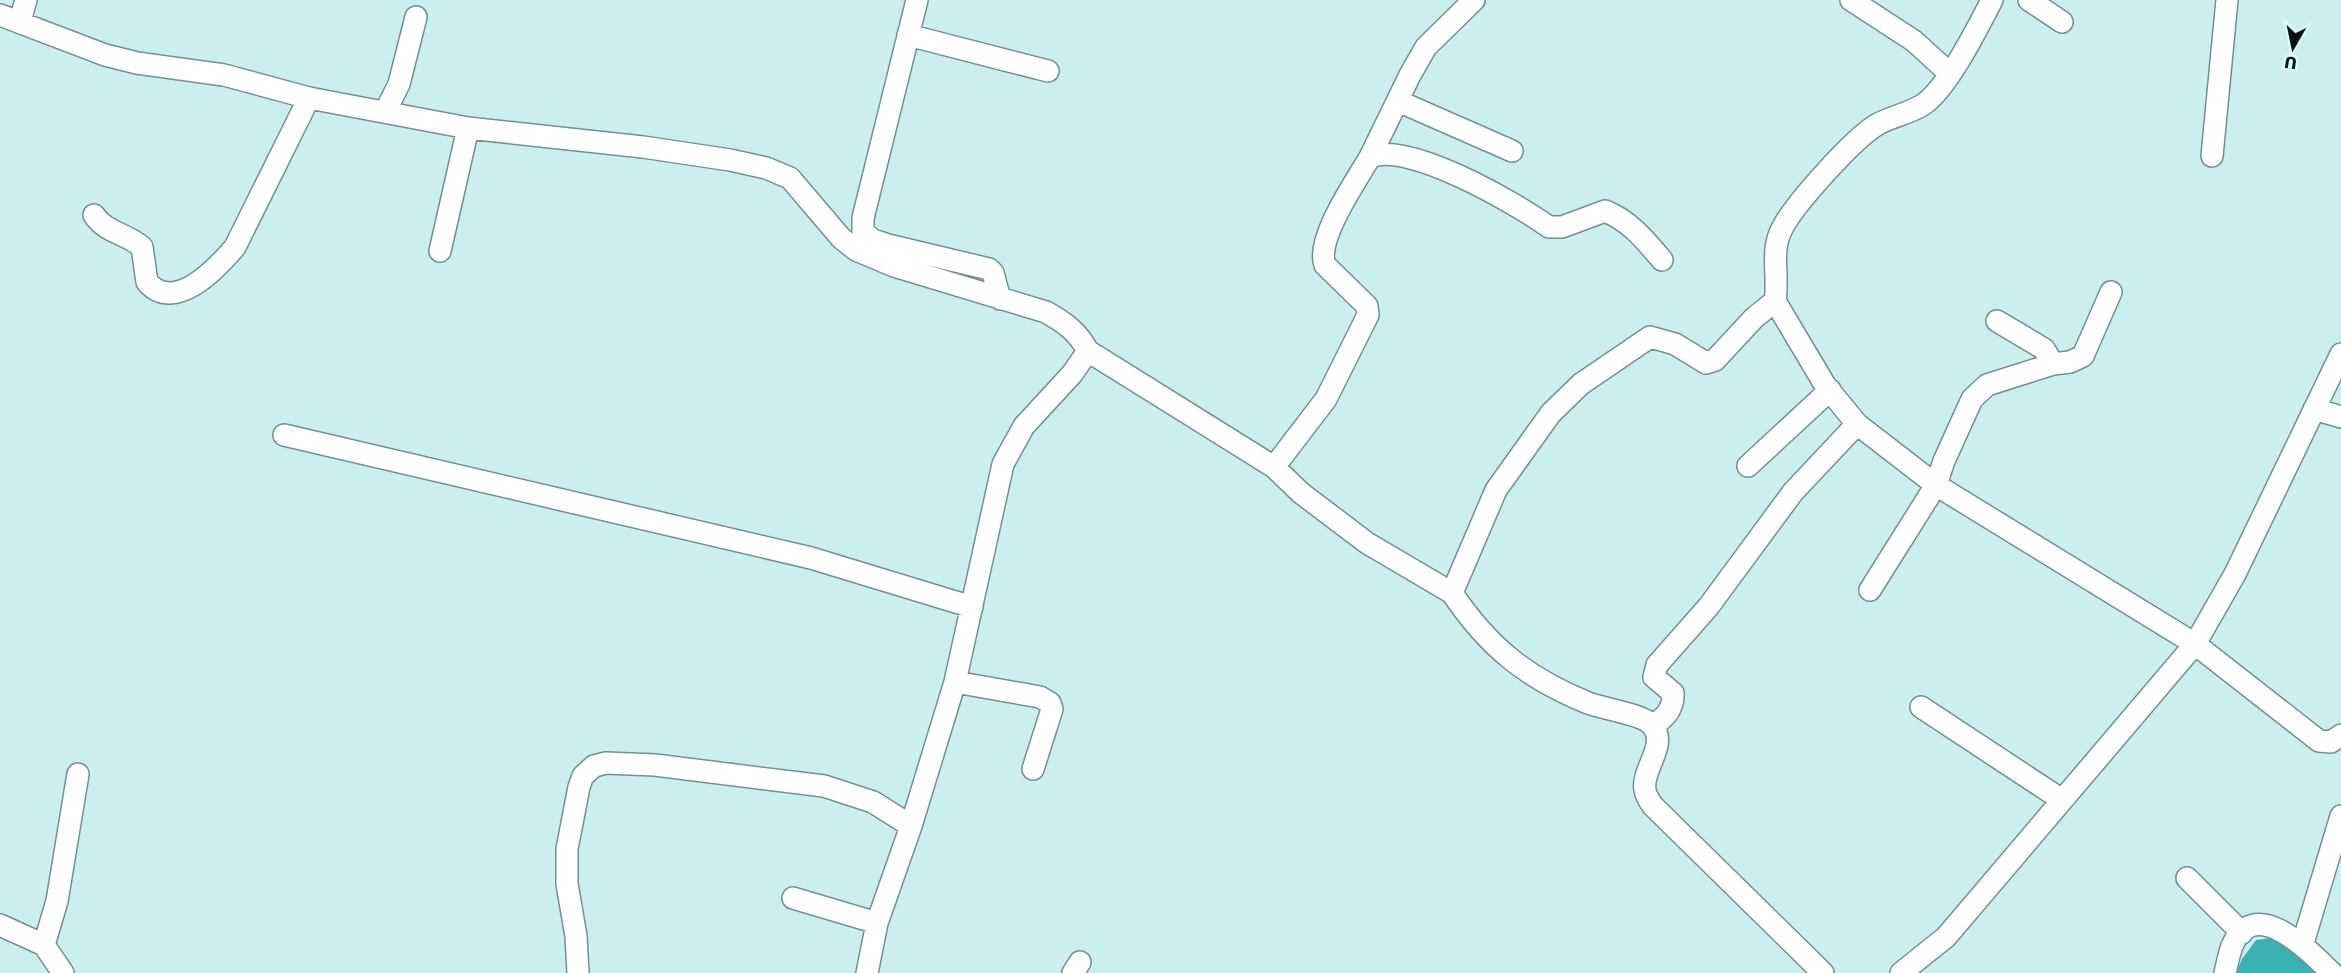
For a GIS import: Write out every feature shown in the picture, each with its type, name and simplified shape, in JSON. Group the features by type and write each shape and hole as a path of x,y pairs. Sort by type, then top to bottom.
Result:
{"street":[{"path":"26,0 10,18 105,55 137,63 224,75 309,98 468,128 643,147 730,160 766,168 790,178 841,238 856,250 880,262 1046,312 1067,324 1088,351 1274,467 1301,493 1367,543 1452,593 1468,618 1497,649 1527,674 1589,704 1637,717 1652,725 1658,738 1655,754 1645,774 1644,791 1653,806 1823,973"},
{"path":"917,0 863,218 863,232 873,240 888,245 989,269 993,273 1000,299"},
{"path":"1274,467 1326,399 1368,315 1367,306 1325,265 1322,249 1334,221 1370,157 1426,47 1474,0"},
{"path":"1851,0 1914,41 1949,73"},
{"path":"1992,0 1949,73 1924,104 1877,125 1855,144 1791,215 1780,233 1776,250 1775,301 1830,390 1857,424 1936,485 2195,644 2319,741 2331,742 2341,735"},
{"path":"2029,0 2062,22"},
{"path":"2212,156 2227,0"},
{"path":"384,112 399,84 416,17"},
{"path":"908,35 1048,71"},
{"path":"94,215 100,224 111,232 125,236 142,247 147,282 151,286 167,292 188,289 235,247 309,98"},
{"path":"1398,101 1512,151"},
{"path":"440,251 468,128"},
{"path":"1370,157 1380,153 1401,155 1477,184 1550,227 1562,227 1605,211 1619,216 1631,226 1662,260"},
{"path":"1870,590 1936,485 1944,461 1972,399 1987,385 2053,364 2070,362 2083,356 2111,292"},
{"path":"1452,593 1496,490 1551,413 1581,384 1650,337 1675,344 1706,363 1711,363 1754,318 1775,301"},
{"path":"1997,321 2043,349 2053,364"},
{"path":"867,973 877,923 911,826 955,682 1003,464 1024,426 1072,374 1088,351"},
{"path":"1901,973 1946,937 2195,644 2235,574 2341,354"},
{"path":"1748,466 1830,390"},
{"path":"2314,409 2341,417"},
{"path":"1652,725 1663,719 1674,701 1673,693 1654,677 1657,665 1708,606 1792,492 1857,424"},
{"path":"284,435 811,558 972,607"},
{"path":"955,682 1040,697 1050,703 1052,709 1033,769"},
{"path":"1921,707 2062,800"},
{"path":"578,973 576,936 567,884 567,849 579,787 584,776 594,766 606,763 655,765 824,786 873,802 911,826"},
{"path":"45,945 57,901 78,774"},
{"path":"2303,943 2341,816"},
{"path":"2187,878 2242,933"},
{"path":"793,898 877,923"},
{"path":"2225,973 2233,945 2242,933 2258,924 2275,928 2303,943 2332,973"},
{"path":"0,925 45,945 63,973"}],"water":[{"path":"2270,938 2300,955 2315,973 2236,973 2242,959 2256,940"}]}
